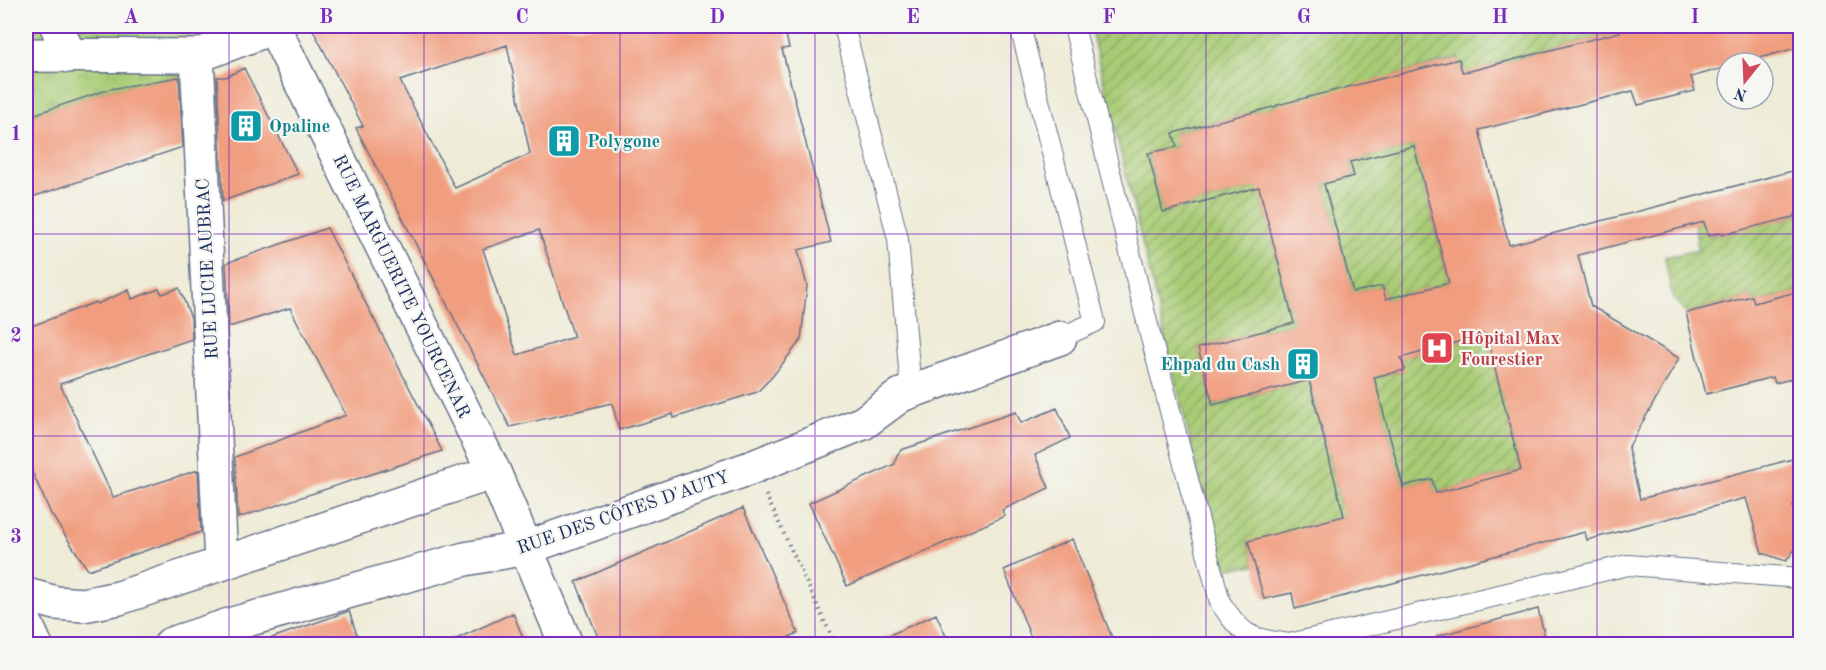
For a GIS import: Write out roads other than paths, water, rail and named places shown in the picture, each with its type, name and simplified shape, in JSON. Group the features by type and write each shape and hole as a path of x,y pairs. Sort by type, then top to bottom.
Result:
{"street":[{"path":"57,26 69,56"},
{"path":"26,55 197,56 274,26"},
{"name":"RUE MARGUERITE YOURCENAR","path":"274,26 494,472 566,645"},
{"name":"RUE LUCIE AUBRAC","path":"197,56 221,564"},
{"name":"RUE DES CÔTES D'AUTY","path":"171,645 229,626 465,559 526,548 753,467 863,423 901,395 1060,338"},
{"path":"26,596 56,603 83,605 119,598 494,472"},
{"path":"26,624 35,645"}],"lane":[{"path":"844,26 898,239 911,391"},
{"path":"1020,26 1095,322 1060,338"},
{"path":"1074,26 1150,334 1220,603 1233,622 1246,634 1267,641 1289,644 1628,565 1800,578"}],"place":[{"name":"Opaline","path":"246,126"},
{"name":"Polygone","path":"564,141"},
{"name":"Hôpital Max Fourestier","path":"1437,348"},
{"name":"Ehpad du Cash","path":"1303,364"}]}
